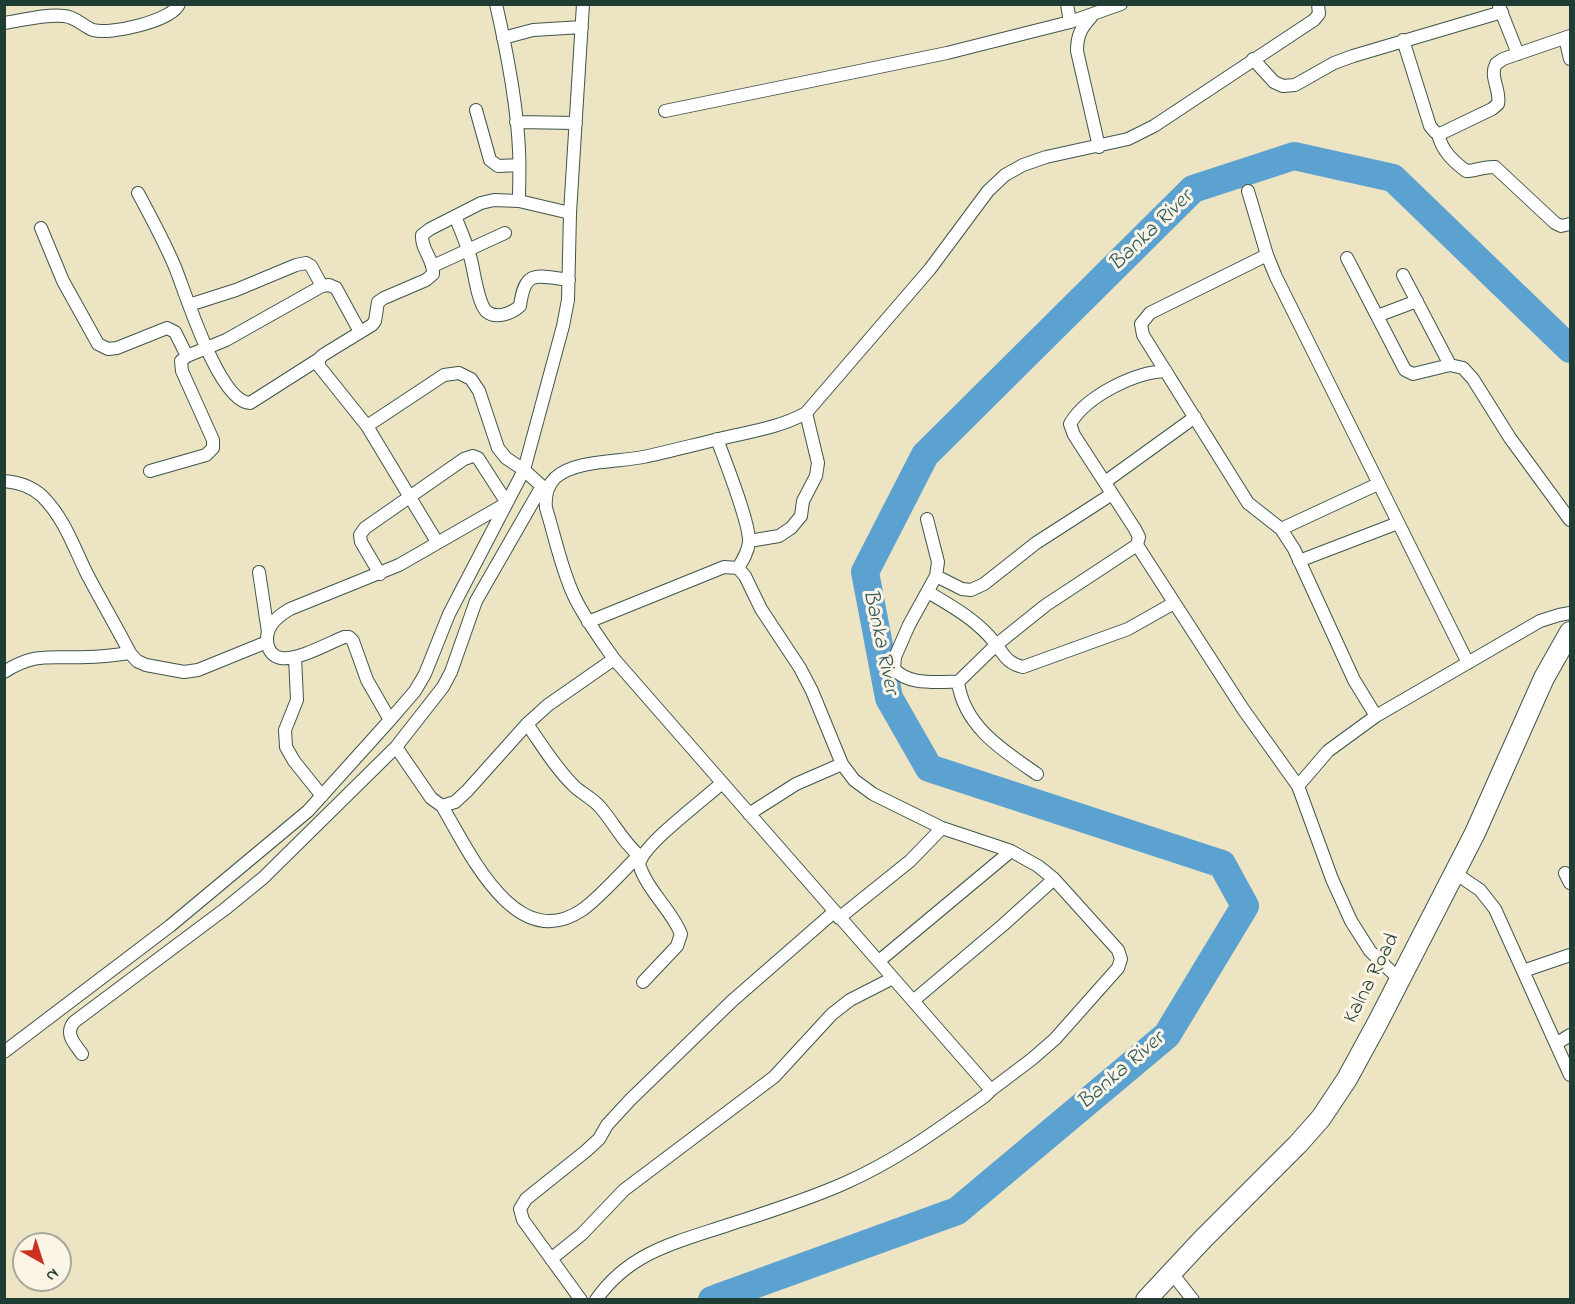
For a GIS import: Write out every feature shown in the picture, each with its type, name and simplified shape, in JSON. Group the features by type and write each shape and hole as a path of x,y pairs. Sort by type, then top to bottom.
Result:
{"main road":[{"name":"Kalna Road","path":"1146,1299 1321,1118 1347,1079 1475,833 1544,678 1570,632"}],"street":[{"path":"4,23 67,16 92,29 117,30 168,16 179,4"},
{"path":"496,4 516,122 519,201"},
{"path":"4,1052 170,926 308,811 415,691 425,674 448,614 525,470 563,326 568,300 570,213 583,4"},
{"path":"1067,4 1070,22"},
{"path":"665,111 947,53 1070,22 1121,4"},
{"path":"82,1054 71,1039 69,1032 74,1022 263,878 396,747 443,687 451,672 476,601 544,488 555,478 571,469 642,457 790,422 806,413 930,269 988,191 1005,175 1023,165 1046,157 1128,139 1154,126 1314,20 1319,14 1318,4"},
{"path":"1253,59 1274,82 1283,86 1294,85 1334,63 1500,8 1518,54"},
{"path":"1093,15 1083,25 1077,36 1077,51 1099,147"},
{"path":"503,38 532,30 582,27"},
{"path":"1438,134 1447,132 1496,106 1499,100 1493,76 1494,67 1503,59 1568,37 1570,59"},
{"path":"1403,40 1430,126 1438,134 1441,145 1448,154 1466,171 1475,171 1487,166 1495,167 1555,223 1561,226 1570,224"},
{"path":"476,110 490,160 498,166 519,165"},
{"path":"516,122 576,123"},
{"path":"1248,191 1275,277 1468,663"},
{"path":"138,193 176,269 206,348 234,396 243,403 250,403 375,321 378,302 426,280 433,274 433,266 422,244 422,235 430,229 480,203 494,200 519,201 570,213"},
{"path":"455,216 468,250 482,305 487,312 493,315 505,315 520,306 523,287 528,279 538,276 569,280"},
{"path":"41,228 63,281 98,344 108,349 117,348 167,328 175,332 187,356"},
{"path":"433,266 505,233"},
{"path":"1267,255 1150,314 1141,324 1143,335 1248,503 1281,529 1299,561 1354,680 1376,716"},
{"path":"1347,258 1405,370 1413,374 1450,365 1463,368 1473,379 1510,438 1570,520"},
{"path":"189,305 306,263 311,266 322,286"},
{"path":"1403,275 1450,365"},
{"path":"150,471 206,455 213,448 213,440 182,371 181,361 187,356 226,340 322,286 329,285 336,288 360,332"},
{"path":"1377,316 1417,301"},
{"path":"319,359 319,366 367,426 437,542"},
{"path":"1166,371 1151,372 1107,391 1076,414 1070,424 1074,435 1135,529 1138,537 1137,545 1174,603 1242,709 1298,786 1332,879 1351,921 1370,951 1400,980"},
{"path":"367,426 444,375 459,373 471,379 479,391 498,448 506,458 525,470 544,488 546,508 575,598 588,622 614,659 991,1090"},
{"path":"749,541 779,536 792,528 801,516 803,501 816,476 818,463 806,413"},
{"path":"1105,482 1195,417"},
{"path":"717,440 746,525 749,541 746,555 738,568"},
{"path":"381,574 361,542 360,535 365,528 464,459 473,456 480,461 507,503"},
{"path":"4,481 15,482 29,488 40,495 60,516 87,573 130,653 137,661 184,672 198,670 268,637 279,616 290,609 381,574 507,503"},
{"path":"1281,529 1378,484"},
{"path":"936,576 962,589 971,590 984,584 1050,533 1113,494"},
{"path":"927,519 938,562 936,576 909,625 895,657 894,669 908,680 958,682 996,645 1046,605 1137,545"},
{"path":"1299,561 1398,523"},
{"path":"588,622 724,567 738,568 745,576 761,609 800,668 842,764 854,780 873,794 942,828 1011,851 1038,866 1054,879 1118,950 1121,959 1118,968 1055,1039 985,1096 919,1143 883,1166 792,1204 656,1248 627,1266 596,1299"},
{"path":"259,572 272,653 280,658 295,657 344,637 349,638 353,641 367,680 390,720"},
{"path":"928,592 981,627 1005,657 1014,665 1023,668 1128,629 1174,603"},
{"path":"1298,786 1328,752 1376,716 1540,621 1570,614"},
{"path":"4,672 33,658 130,653"},
{"path":"295,657 297,700 285,730 286,747 294,761 322,796"},
{"path":"442,806 454,802 467,791 527,724 571,687 614,659"},
{"path":"958,682 960,698 981,731 1001,749 1037,774"},
{"path":"527,724 563,774 576,788 598,804 620,837 630,849 640,856"},
{"path":"396,747 431,798 442,806 492,887 522,914 549,923 566,919 583,910 653,843 722,783"},
{"path":"749,814 796,784 842,764"},
{"path":"581,1299 523,1220 520,1209 526,1199 586,1151 630,1100 723,1010 836,915 910,861 942,828"},
{"path":"879,961 1011,851"},
{"path":"640,856 639,863 644,876 676,921 681,934 677,946 643,982"},
{"path":"1455,873 1480,890 1495,909 1570,1076"},
{"path":"913,1001 1054,879"},
{"path":"1523,970 1570,955"},
{"path":"551,1259 582,1234 624,1190 774,1077 832,1014 850,1000 893,978"},
{"path":"1556,1044 1570,1035"},
{"path":"1172,1272 1193,1299"}],"waterway":[{"name":"Banka River","path":"712,1300 957,1211 1167,1035 1245,906 1222,864 929,768 889,698 865,572 925,455 1193,189 1294,156 1393,178 1570,349"}]}
